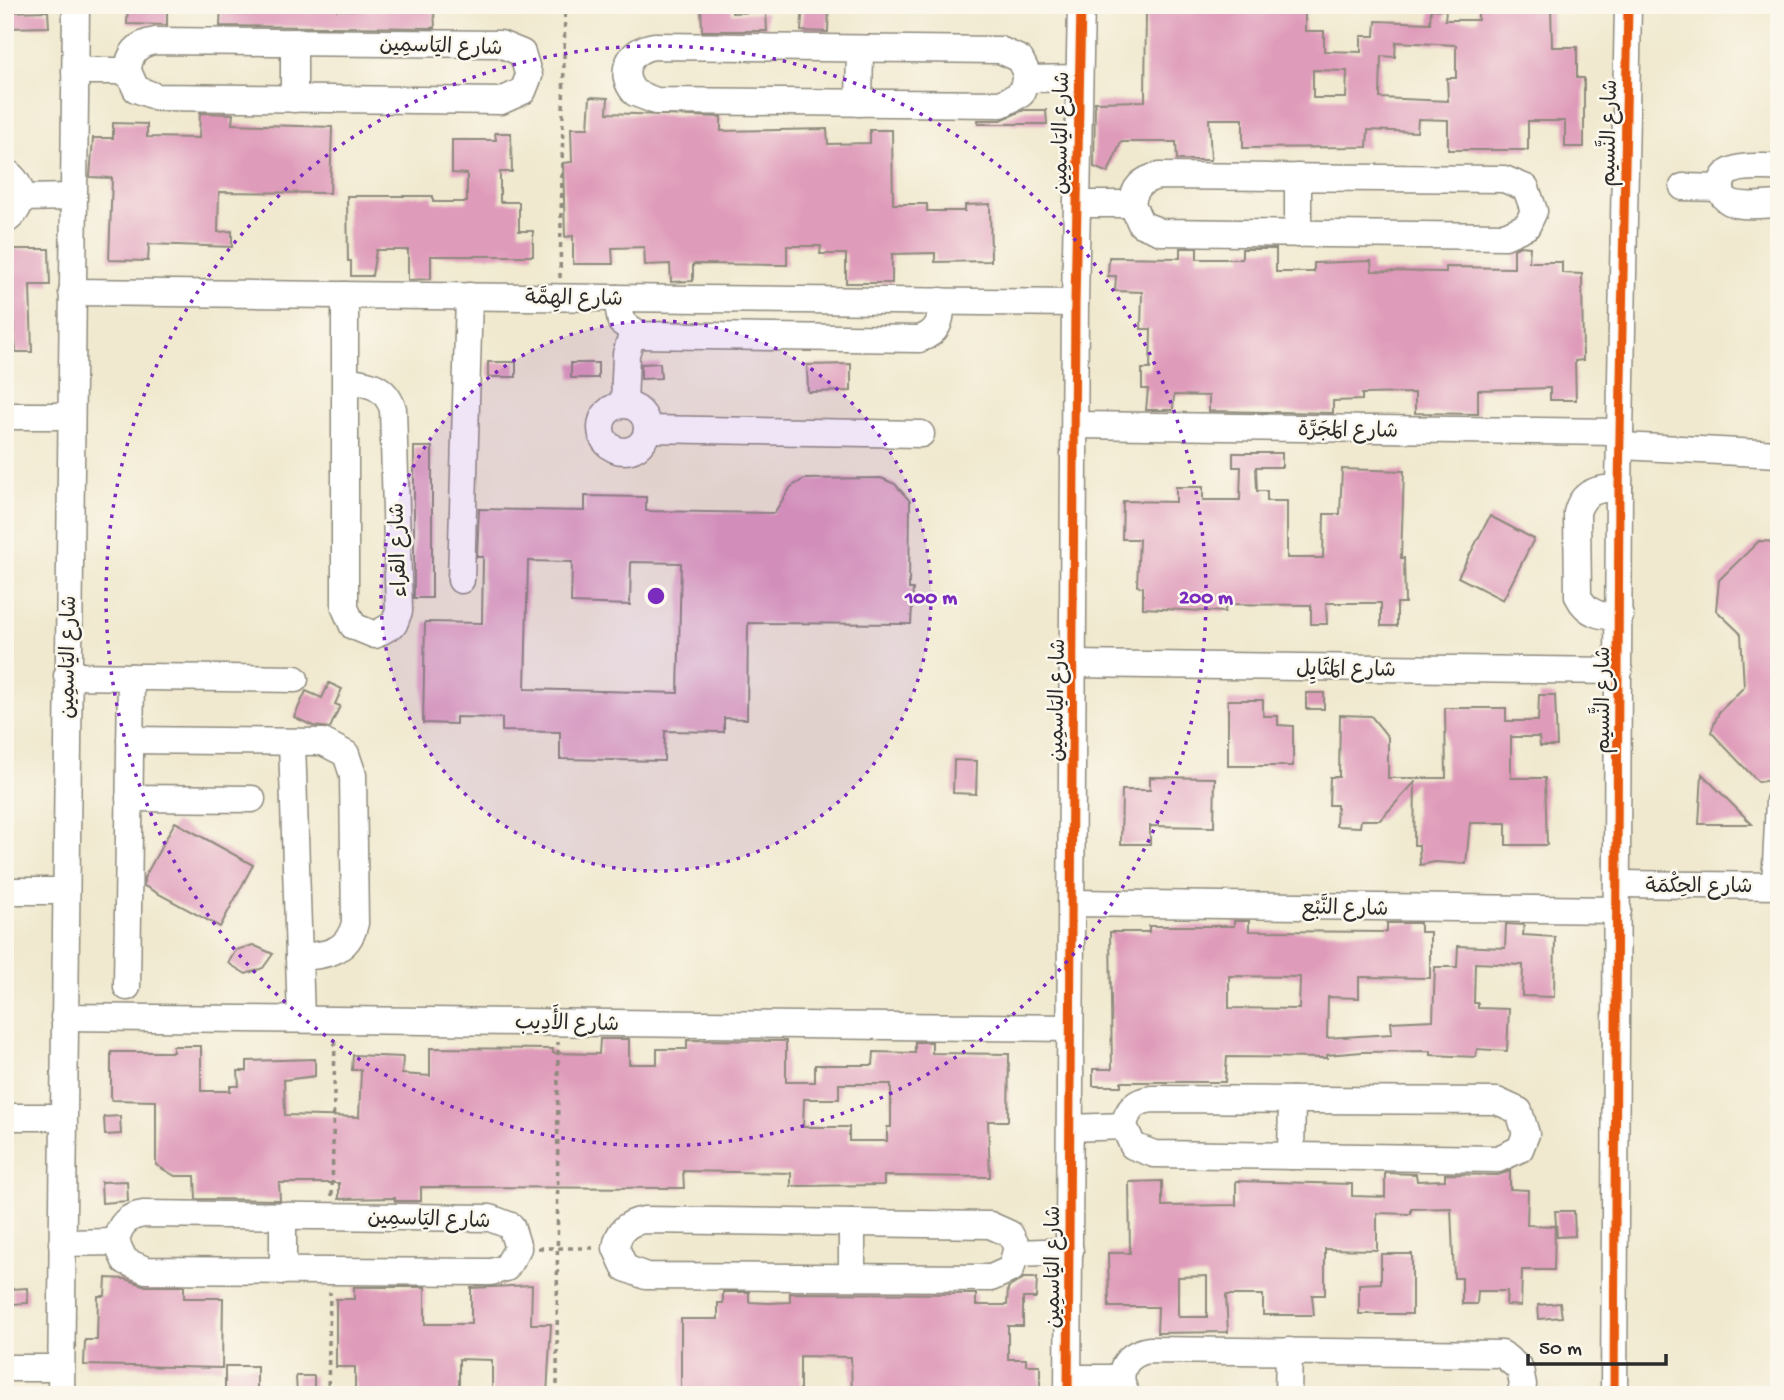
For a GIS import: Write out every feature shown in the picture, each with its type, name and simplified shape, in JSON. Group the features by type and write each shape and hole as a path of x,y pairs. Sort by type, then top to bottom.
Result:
{"street":[{"name":"شارع اليَاسمِين","path":"61,1395 64,891 76,5"},
{"name":"شارع اليَاسمِين","path":"1081,5 1078,78 1068,1386 1124,1386 1126,1361 1132,1355 1149,1350 1502,1354 1510,1357 1520,1369 1523,1385 1520,1395"},
{"name":"شارع النَّسيم","path":"1614,1395 1619,897 1619,488 1628,5"},
{"name":"شارع اليَاسمِين","path":"294,42 508,45 522,53 529,76 527,84 516,97 501,101 294,99 157,97 136,89 128,71 132,53 146,43 294,42"},
{"path":"294,42 294,99"},
{"name":"شارع اليَاسمِين","path":"654,46 860,48 1007,52 1020,59 1027,79 1021,94 1001,104 656,102 635,93 626,73 627,65 637,51 654,46"},
{"path":"859,103 860,48"},
{"path":"75,71 128,71"},
{"name":"شارع اليَاسمِين","path":"1027,79 1078,78"},
{"path":"1779,167 1732,170 1724,177 1721,188 1726,199 1737,205 1779,204"},
{"path":"5,171 19,184 21,198 15,214 5,221"},
{"path":"1159,176 1298,177 1512,180 1527,188 1534,211 1527,226 1505,236 1161,232 1141,224 1132,204 1137,188 1143,182 1159,176"},
{"path":"1298,177 1298,234"},
{"path":"1683,187 1721,188"},
{"path":"21,198 74,197"},
{"name":"شارع اليَاسمِين","path":"1077,204 1132,204"},
{"name":"شارع الهِمَّة","path":"72,292 1076,303"},
{"name":"شارع القراء","path":"345,295 345,380 345,608 353,626 375,635 394,624 398,611 393,409 385,393 378,387 345,380"},
{"path":"461,580 469,296"},
{"path":"617,298 618,318 633,332 648,336 919,339 934,332 939,326 941,301"},
{"path":"624,404 626,354 633,332"},
{"path":"624,404 631,405 644,414 648,429 642,443 629,451 621,451 608,444 601,430 604,415 616,406 624,404"},
{"path":"5,416 71,416"},
{"name":"شارع المَجَرَّة","path":"1076,425 1620,445 1685,458 1715,453 1779,454"},
{"path":"648,429 921,434"},
{"path":"1619,488 1590,492 1581,501 1577,513 1578,596 1582,605 1596,614 1620,617"},
{"name":"شارع المَثَايِل","path":"1073,664 1619,671"},
{"path":"67,676 295,679"},
{"path":"127,987 131,677"},
{"path":"130,740 323,741 340,748 350,760 354,775 353,932 344,946 330,954 299,957"},
{"path":"292,742 301,1019"},
{"path":"129,798 252,799"},
{"path":"1777,886 1779,801"},
{"name":"شارع الحِكْمَة","path":"1619,897 1777,886"},
{"path":"5,891 64,891"},
{"name":"شارع النَّبْع","path":"1072,903 1619,897"},
{"name":"شارع الأَدِيب","path":"64,1017 1070,1028"},
{"path":"1143,1100 1292,1100 1505,1102 1519,1111 1526,1134 1524,1142 1513,1154 1498,1159 1154,1154 1133,1146 1124,1126 1129,1110 1143,1100"},
{"path":"1291,1156 1292,1100"},
{"path":"7,1116 62,1117"},
{"path":"1071,1128 1124,1126"},
{"name":"شارع اليَاسمِين","path":"116,1242 122,1225 136,1215 283,1215 498,1219 511,1226 518,1248"},
{"path":"283,1215 283,1271"},
{"name":"شارع اليَاسمِين","path":"644,1220 852,1223 998,1226 1010,1234 1017,1253 1011,1269 991,1278 646,1276 625,1268 616,1248 621,1231 644,1220"},
{"path":"852,1223 852,1277"},
{"path":"62,1243 116,1242 125,1261 146,1270 491,1272 506,1268 518,1248"},
{"name":"شارع اليَاسمِين","path":"1017,1253 1070,1251"},
{"path":"1287,1395 1289,1351"},
{"path":"7,1367 61,1368"}],"path":[{"path":"559,297 565,5"},
{"path":"332,1216 336,1020"},
{"path":"557,1395 560,1248 558,1022"},
{"path":"518,1248 616,1248"},
{"path":"328,1395 330,1271"}],"building":[{"path":"128,5 167,5 167,25 127,24"},
{"path":"221,5 337,5 337,10 434,8 435,28 220,26"},
{"path":"701,5 732,5 732,13 766,12 767,31 702,31"},
{"path":"803,5 829,5 828,32 801,31"},
{"path":"1305,5 1305,31 1324,31 1324,51 1361,52 1361,36 1375,36 1376,21 1430,23 1431,9 1446,10 1445,20 1478,20 1478,5 1551,5 1552,47 1577,47 1577,78 1584,78 1584,147 1565,147 1565,121 1528,121 1528,150 1448,150 1448,120 1418,119 1417,132 1368,130 1367,147 1243,148 1243,119 1209,119 1211,160 1177,160 1176,142 1121,142 1108,173 1094,167 1095,102 1145,101 1146,7","holes":["1396,42 1456,45 1456,78 1447,78 1448,101 1380,98 1381,56 1395,57","1313,70 1347,71 1346,98 1313,98"]},
{"path":"48,11 49,27 5,28 5,12"},
{"path":"590,97 608,98 607,113 721,117 721,131 827,129 828,144 870,143 870,130 892,130 893,204 927,204 927,211 965,211 965,205 990,204 991,261 935,262 935,253 892,254 892,283 846,283 846,254 820,254 821,246 787,246 787,265 693,264 693,281 671,282 670,264 645,265 644,247 612,248 613,264 573,264 573,236 565,237 563,163 572,162 571,128 588,128"},
{"path":"1024,110 1046,110 1047,124 978,124 978,120 1001,120"},
{"path":"200,113 233,114 232,124 332,127 330,193 219,192 218,232 232,231 232,247 149,244 148,261 109,260 112,178 90,177 93,138 113,138 113,123 147,124 147,137 199,138"},
{"path":"495,133 511,133 512,172 500,172 500,202 519,202 519,231 533,231 533,256 431,256 431,279 408,280 408,250 376,250 372,276 351,276 351,261 348,261 347,196 433,196 433,202 467,202 467,174 452,173 452,140 496,140"},
{"path":"1520,246 1530,247 1529,262 1562,262 1562,273 1582,274 1583,360 1575,361 1576,400 1550,400 1550,388 1478,390 1478,414 1415,413 1415,393 1362,394 1362,400 1333,401 1333,413 1209,411 1209,396 1174,395 1173,410 1146,410 1148,389 1142,389 1142,369 1150,369 1151,329 1141,329 1142,292 1115,291 1116,276 1108,276 1109,257 1180,258 1180,248 1197,248 1197,259 1242,259 1242,249 1276,249 1276,272 1314,272 1314,263 1371,261 1372,271 1446,272 1446,267 1514,268 1514,249"},
{"path":"5,249 49,249 50,285 30,285 32,352 16,352 12,313 5,314"},
{"path":"488,362 516,362 516,377 488,377"},
{"path":"571,363 598,363 598,378 571,378"},
{"path":"660,363 661,378 641,379 641,364"},
{"path":"851,364 851,391 808,392 807,365"},
{"path":"414,447 432,447 432,598 414,598"},
{"path":"1233,453 1282,453 1282,467 1256,467 1257,491 1267,491 1267,501 1287,501 1287,558 1323,558 1324,514 1340,514 1342,469 1404,471 1401,558 1404,558 1405,603 1397,603 1397,626 1381,626 1381,603 1326,603 1327,624 1311,624 1311,605 1226,604 1225,612 1143,608 1143,587 1137,586 1139,539 1122,539 1123,501 1176,502 1176,487 1203,487 1203,500 1240,500 1241,467 1233,467"},
{"path":"881,478 895,484 910,501 909,589 913,589 911,624 748,623 747,719 724,718 724,732 665,731 664,761 560,759 560,732 502,731 502,718 456,717 456,724 423,723 425,622 482,623 483,557 477,557 479,509 585,511 585,496 646,497 646,511 774,513 791,487 804,479","holes":["528,561 572,562 571,603 630,605 631,562 681,563 678,693 525,689"]},
{"path":"1490,516 1534,539 1503,600 1458,577"},
{"path":"1759,541 1779,542 1779,779 1758,782 1711,732 1719,712 1744,687 1741,634 1716,610 1719,580"},
{"path":"329,683 342,689 335,704 340,706 330,728 313,726 294,717 306,691 322,698"},
{"path":"1306,693 1324,693 1324,709 1306,709"},
{"path":"1539,695 1555,695 1557,746 1540,746 1539,737 1511,737 1511,778 1545,778 1547,845 1506,845 1506,823 1470,823 1466,864 1435,862 1420,865 1419,845 1414,845 1415,782 1380,820 1361,820 1360,827 1336,826 1337,805 1329,805 1330,777 1339,777 1340,715 1371,716 1388,737 1388,778 1446,778 1445,708 1506,708 1506,721 1538,721"},
{"path":"1228,700 1263,700 1263,716 1278,716 1278,725 1293,726 1293,766 1228,766"},
{"path":"954,760 977,761 976,794 953,793"},
{"path":"1702,774 1752,824 1699,824"},
{"path":"1150,777 1215,778 1214,827 1150,826 1150,844 1121,844 1122,790 1150,790"},
{"path":"175,822 253,865 220,927 144,886 144,878"},
{"path":"1234,921 1249,921 1249,931 1387,932 1387,923 1420,923 1420,932 1430,932 1430,978 1359,977 1359,998 1328,997 1327,1038 1392,1034 1391,1022 1433,1020 1435,967 1457,967 1458,946 1505,948 1506,924 1524,925 1523,935 1555,937 1554,997 1522,996 1523,965 1475,963 1474,1003 1478,1003 1478,1008 1509,1009 1507,1051 1477,1049 1476,1057 1431,1055 1431,1051 1362,1052 1327,1055 1327,1058 1227,1057 1225,1082 1121,1082 1121,1086 1093,1086 1093,1069 1112,1069 1110,932 1149,932 1149,926 1234,926","holes":["1229,976 1300,977 1299,1009 1229,1008"]},
{"path":"253,945 273,954 263,968 246,974 228,963 236,950"},
{"path":"600,1039 629,1039 629,1064 657,1064 657,1049 687,1049 687,1040 786,1041 786,1082 815,1082 815,1065 873,1065 874,1052 915,1053 915,1042 932,1042 932,1053 1009,1054 1008,1121 988,1121 990,1177 884,1176 884,1185 791,1186 791,1173 683,1171 684,1188 421,1187 421,1201 395,1201 395,1198 339,1199 339,1183 279,1183 280,1200 196,1199 195,1176 175,1176 156,1165 156,1101 111,1100 111,1052 173,1052 173,1046 201,1046 201,1091 230,1091 230,1086 239,1086 238,1071 247,1071 247,1061 315,1059 315,1076 284,1080 285,1115 359,1117 361,1070 352,1070 353,1055 403,1057 402,1074 430,1076 430,1048 553,1049 553,1053 599,1054","holes":["839,1084 891,1084 891,1127 887,1127 887,1141 849,1141 849,1127 803,1127 804,1099 839,1099"]},
{"path":"120,1116 121,1134 105,1135 104,1117"},
{"path":"1510,1171 1510,1189 1528,1190 1527,1225 1555,1226 1554,1270 1522,1270 1521,1306 1506,1305 1507,1291 1478,1291 1477,1304 1462,1304 1462,1278 1454,1278 1451,1208 1411,1209 1411,1214 1377,1213 1377,1250 1325,1249 1325,1295 1312,1295 1314,1315 1263,1315 1263,1295 1226,1295 1228,1332 1157,1333 1158,1307 1109,1307 1108,1253 1130,1253 1129,1182 1162,1181 1162,1206 1236,1205 1236,1181 1352,1184 1352,1196 1385,1197 1385,1173 1416,1174 1417,1181 1445,1180 1445,1174 1498,1175","holes":["1207,1276 1207,1317 1178,1317 1178,1277"]},
{"path":"127,1181 128,1201 102,1203 101,1182"},
{"path":"1555,1211 1574,1211 1575,1236 1557,1237"},
{"path":"1381,1254 1412,1254 1412,1314 1359,1314 1359,1284 1381,1283"},
{"path":"106,1278 126,1279 146,1286 184,1286 184,1298 223,1298 222,1368 84,1365 85,1340 97,1340 98,1296 105,1296"},
{"path":"1024,1278 1037,1278 1036,1298 1023,1298 1023,1326 1008,1326 1008,1359 1026,1359 1026,1365 1040,1365 1040,1395 852,1395 851,1357 800,1356 800,1393 681,1395 681,1319 718,1319 718,1303 723,1303 723,1292 749,1292 749,1302 769,1303 790,1302 790,1293 976,1294 976,1305 1007,1305 1008,1288"},
{"path":"532,1285 531,1324 551,1324 547,1395 492,1395 492,1360 459,1359 459,1395 355,1395 355,1367 336,1367 336,1299 354,1299 354,1287 425,1287 425,1324 471,1324 471,1288"},
{"path":"27,1288 28,1303 13,1304 12,1289"},
{"path":"1560,1303 1562,1317 1539,1319 1538,1305"},
{"path":"225,1366 257,1366 257,1395 225,1395"},
{"path":"296,1376 314,1376 314,1395 297,1395"}],"cycle path":[{"path":"1068,1395 1075,303 1081,5"},
{"path":"1614,1395 1619,488 1628,5"}]}
